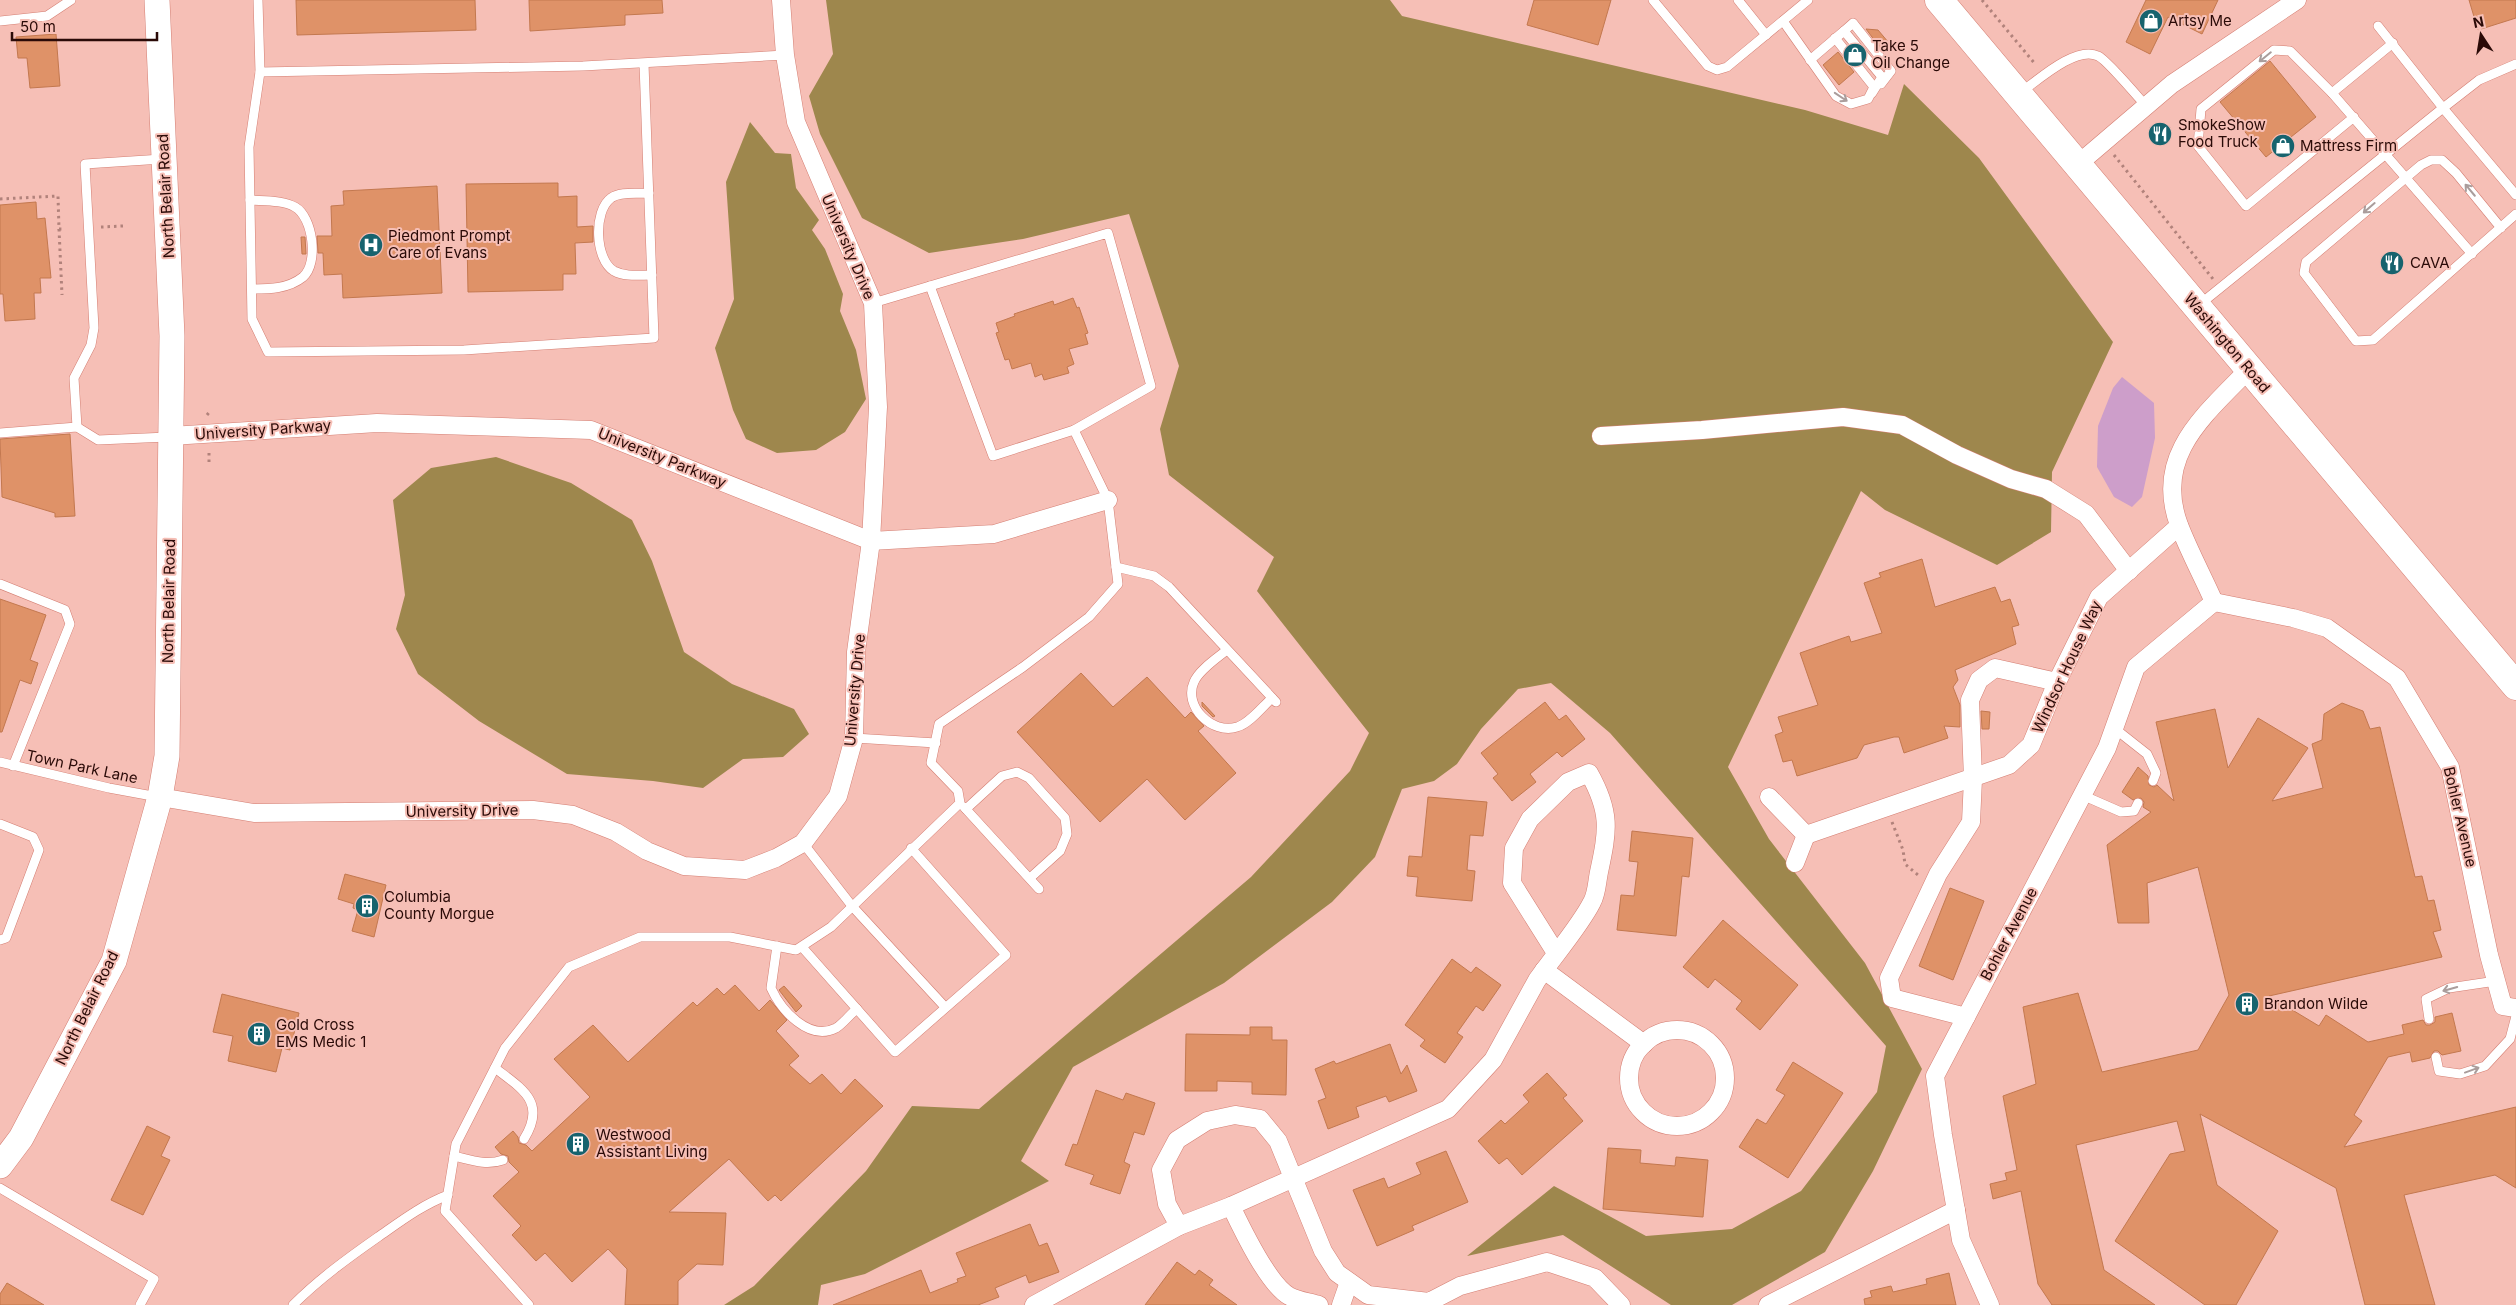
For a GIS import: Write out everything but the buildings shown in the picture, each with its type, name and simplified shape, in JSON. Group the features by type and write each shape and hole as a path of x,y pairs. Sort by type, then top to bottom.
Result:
{"main road":[{"name":"North Belair Road","path":"0,1166 21,1138 114,961 160,797 166,756 172,336 157,0"},
{"name":"Washington Road","path":"1939,0 2516,686"}],"street":[{"name":"University Drive","path":"160,797 254,813 541,811 573,815 616,832 648,851 684,866 745,870 776,858 803,843 838,796 854,738 856,652 871,541 878,407 872,303 796,122 785,55 781,0"},
{"path":"2077,165 2172,84 2297,0"},
{"path":"2214,602 2179,526 2173,501 2174,466 2180,448 2197,424 2248,369"},
{"path":"1601,436 1702,430 1843,418 1902,425 1957,455 2011,479 2046,490 2086,514 2129,570"},
{"name":"University Parkway","path":"171,436 377,423 591,430 871,541 994,534 1108,500"},
{"name":"Windsor House Way","path":"1806,835 2009,765 2031,744 2057,682 2100,597 2179,526"},
{"name":"Bohler Avenue","path":"1990,1305 1961,1240 1935,1076 2107,748 2136,667 2214,602 2293,618 2327,628 2397,678 2450,767 2496,981 2503,1006 2516,1008"},
{"path":"1966,1016 1892,998 1889,978 1934,883 1971,822 1973,779 1970,700 1979,680 1996,668 2057,682"},
{"path":"1034,1305 1179,1226 1231,1206 1292,1177 1348,1155 1448,1109 1493,1060 1544,970 1593,901 1608,832 1601,794 1590,773 1568,782 1530,818 1514,848 1512,883 1556,953"},
{"path":"1769,797 1806,835 1795,862"},
{"path":"1544,970 1644,1044"},
{"path":"1672,1030 1689,1031 1703,1038 1715,1048 1723,1062 1726,1078 1723,1094 1716,1108 1704,1119 1689,1125 1673,1126 1658,1123 1645,1114 1635,1102 1630,1087 1629,1071 1634,1056 1644,1044 1657,1035 1672,1030"},
{"path":"1179,1226 1167,1204 1161,1170 1177,1140 1206,1122 1235,1115 1260,1119 1278,1141 1323,1252 1337,1272 1368,1295 1429,1302 1460,1286 1547,1262 1595,1278 1621,1305"},
{"path":"1231,1206 1253,1250 1278,1286 1289,1296 1319,1305"},
{"path":"1768,1305 1956,1210"},
{"path":"1341,1305 1349,1282"}],"lane":[{"path":"0,21 47,16 71,0"},
{"path":"258,0 260,72 249,147 252,319 268,352 464,350 654,338 644,64"},
{"path":"1653,0 1708,66 1717,70 1727,67 1808,0"},
{"path":"1738,0 1766,35"},
{"path":"1783,21 1810,60 1836,96 1851,104 1868,99 1882,77 1844,31 1810,60"},
{"path":"2378,26 2443,108 2516,195"},
{"path":"1835,38 1874,87 1868,99"},
{"path":"2332,93 2392,43"},
{"path":"2354,118 2246,206 2198,146 2201,109 2274,50 2290,51 2332,93 2406,176 2472,254"},
{"path":"2018,95 2058,65 2084,54 2098,56 2146,106"},
{"path":"260,72 644,64 785,55"},
{"path":"2196,307 2479,80 2516,64"},
{"path":"77,427 74,378 91,345 94,328 85,164 164,159"},
{"path":"2501,228 2456,172 2442,160 2431,160 2406,176 2306,262 2304,273 2356,341 2373,340 2472,254 2501,228 2516,214"},
{"path":"648,193 616,195 605,203 599,220 600,254 608,266 620,273 652,275"},
{"path":"250,200 294,206 302,212 310,228 312,261 304,276 289,285 274,289 252,289"},
{"path":"872,303 1108,233 1151,386 1074,430 992,456 930,286"},
{"path":"0,433 77,427 98,440 171,436"},
{"path":"1039,889 963,806 958,791 931,763 939,724 1023,667 1089,618 1118,584 1108,500 1074,430"},
{"path":"1116,566 1154,576 1169,587 1274,700 1239,727 1228,729 1216,727 1198,713 1192,701 1191,689 1195,679 1226,650"},
{"path":"0,584 65,610 70,624 13,766"},
{"path":"2114,728 2147,754 2156,773 2153,781"},
{"path":"854,738 936,743"},
{"name":"Town Park Lane","path":"0,762 109,788 160,797"},
{"path":"529,1305 445,1211 456,1144 505,1048 569,967 640,938 730,937 796,950 831,927 911,848 963,806 1002,776 1017,772 1029,778 1065,818 1067,834 1060,850 1030,878"},
{"path":"2082,795 2121,812 2134,810 2138,803"},
{"path":"0,824 33,837 39,850 6,938 0,940"},
{"path":"803,843 852,906 945,1007"},
{"path":"802,947 895,1052 1006,955 911,848"},
{"path":"776,946 771,988 795,1019 803,1026 813,1030 836,1028 856,1009"},
{"path":"2429,1019 2426,999 2449,988 2496,981"},
{"path":"2436,1057 2439,1071 2460,1074 2485,1066 2510,1039 2516,1016"},
{"path":"495,1068 525,1092 531,1100 533,1121 524,1139"},
{"path":"454,1156 493,1164 504,1160"},
{"path":"0,1188 154,1279 140,1305"},
{"path":"293,1305 327,1275 364,1247 429,1202 448,1195"}],"path":[{"path":"1982,0 2044,75"},
{"path":"2104,142 2220,288"},
{"path":"0,199 58,196 61,229 62,295"},
{"path":"99,227 123,226"},
{"path":"209,453 210,466"},
{"path":"1888,807 1896,836 1903,850 1905,864 1913,873 1934,883"}],"shaded area":[{"path":"826,0 1390,0 1402,16 1805,110 1888,135 1904,84 1979,158 2113,342 2052,472 2051,532 1997,565 1885,510 1861,491 1728,767 1769,839 1865,963 1922,1069 1873,1171 1825,1252 1732,1305 1671,1305 1563,1235 1467,1256 1554,1186 1646,1236 1732,1229 1801,1191 1877,1092 1886,1046 1610,733 1551,683 1518,689 1481,729 1457,764 1434,781 1402,789 1375,857 1332,902 1224,983 1073,1067 1021,1161 1049,1181 865,1274 821,1285 818,1305 724,1305 754,1286 866,1171 912,1106 979,1109 1251,877 1350,771 1369,733 1257,591 1274,557 1169,475 1160,429 1179,366 1129,214 1023,239 929,253 862,218 820,134 809,96 833,54"},
{"path":"750,122 775,153 791,154 796,188 819,220 812,230 825,249 843,294 840,311 856,350 866,399 845,432 816,450 777,453 746,439 733,410 715,348 734,299 726,182"},
{"path":"2122,377 2154,403 2155,438 2142,497 2132,507 2114,497 2097,467 2098,426 2113,388"},
{"path":"496,457 571,483 632,520 652,561 684,652 732,684 794,709 809,734 783,757 743,759 703,788 653,781 567,774 479,721 418,674 396,629 405,595 393,500 431,468"}],"place":[{"name":"Artsy Me","path":"2151,21"},
{"name":"Take 5 Oil Change","path":"1855,55"},
{"name":"SmokeShow Food Truck","path":"2160,134"},
{"name":"Mattress Firm","path":"2283,146"},
{"name":"Piedmont Prompt Care of Evans","path":"371,245"},
{"name":"CAVA","path":"2392,263"},
{"name":"Columbia County Morgue","path":"367,906"},
{"name":"Brandon Wilde","path":"2247,1004"},
{"name":"Gold Cross EMS Medic 1","path":"259,1034"},
{"name":"Westwood Assistant Living","path":"578,1144"}]}
